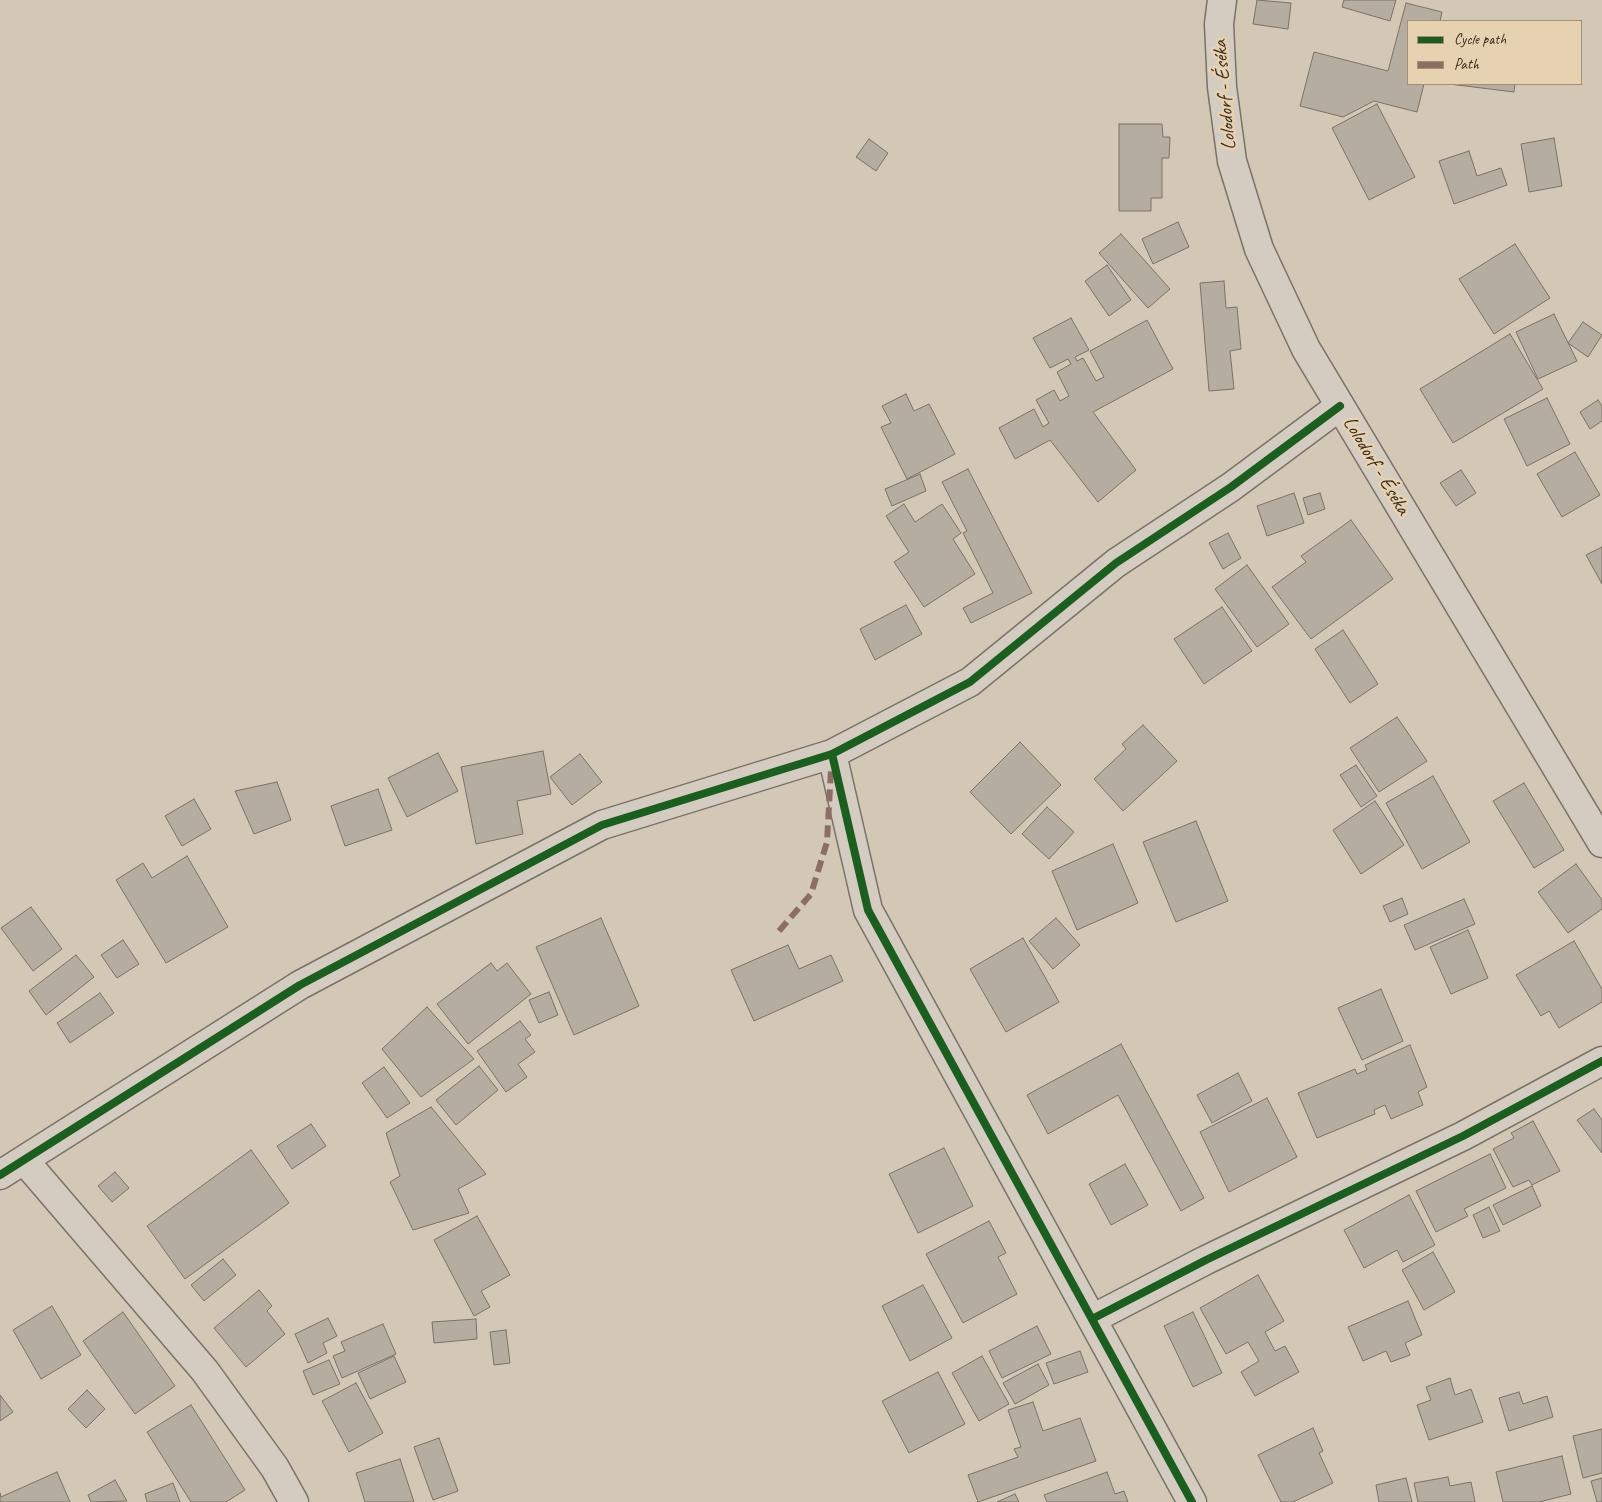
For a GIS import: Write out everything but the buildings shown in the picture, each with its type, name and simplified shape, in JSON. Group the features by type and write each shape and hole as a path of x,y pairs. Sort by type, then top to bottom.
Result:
{"street":[{"name":"Lolodorf - Éséka","path":"1222,0 1219,24 1222,87 1232,161 1259,249 1306,348 1602,843"},
{"path":"0,1175 300,986 602,825 832,754 970,682 1116,562 1231,487 1340,406"},
{"path":"832,754 868,910 1192,1502"},
{"path":"1092,1319 1206,1260 1463,1136 1602,1061"},
{"path":"24,1160 205,1371 276,1468 294,1502"}],"marked path":[{"path":"779,931 811,894 827,842 831,769"}],"cycle path":[{"path":"0,1175 300,985 602,825 832,754 970,682 1116,563 1231,487 1340,406"},
{"path":"832,754 868,910 1192,1502"},
{"path":"1092,1319 1206,1260 1463,1136 1602,1061"}]}
